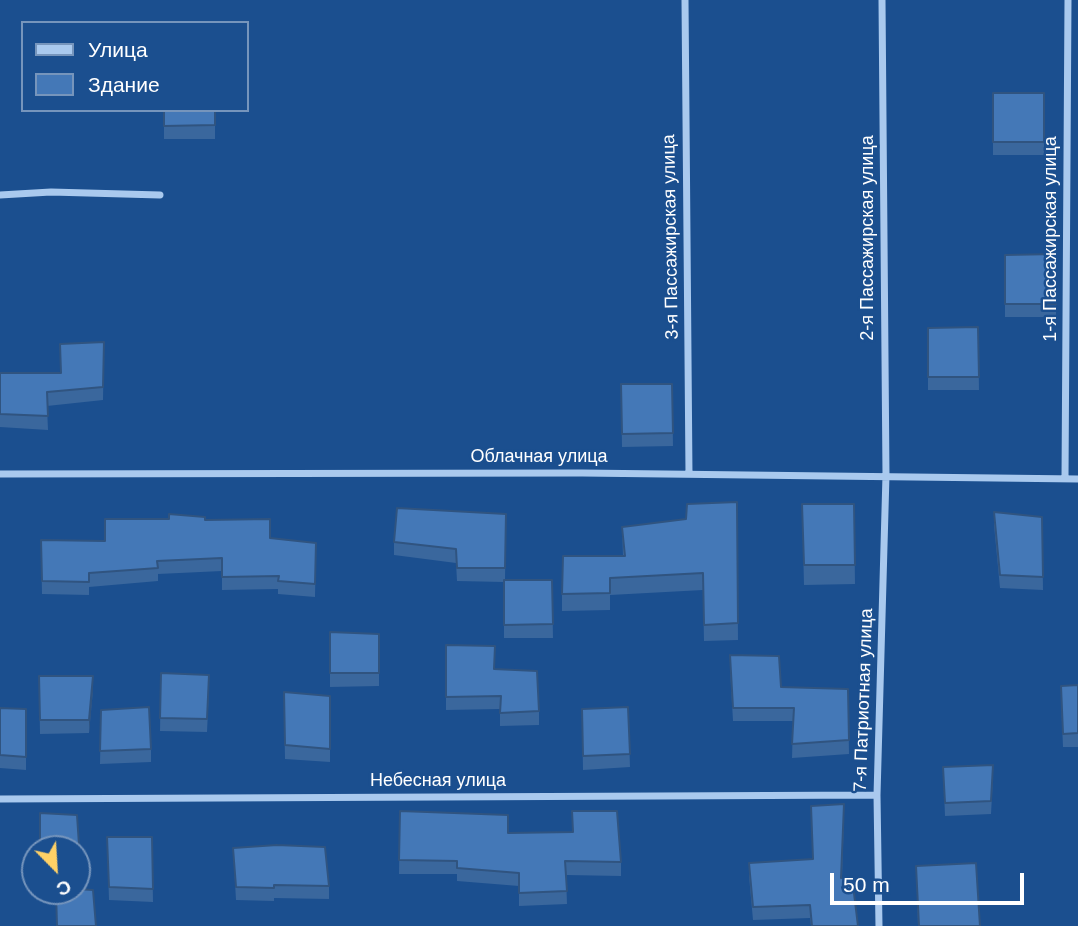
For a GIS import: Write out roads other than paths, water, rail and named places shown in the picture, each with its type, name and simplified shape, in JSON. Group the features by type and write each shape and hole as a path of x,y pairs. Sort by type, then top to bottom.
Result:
{"street":[{"name":"3-я Пассажирская улица","path":"685,0 689,474"},
{"name":"2-я Пассажирская улица","path":"882,0 886,475"},
{"name":"1-я Пассажирская улица","path":"1065,478 1068,0"},
{"path":"0,194 51,192 160,195"},
{"name":"Облачная улица","path":"0,474 689,474 1078,479"},
{"name":"7-я Патриотная улица","path":"879,926 877,795 886,475"},
{"name":"Небесная улица","path":"0,799 877,795"}]}
